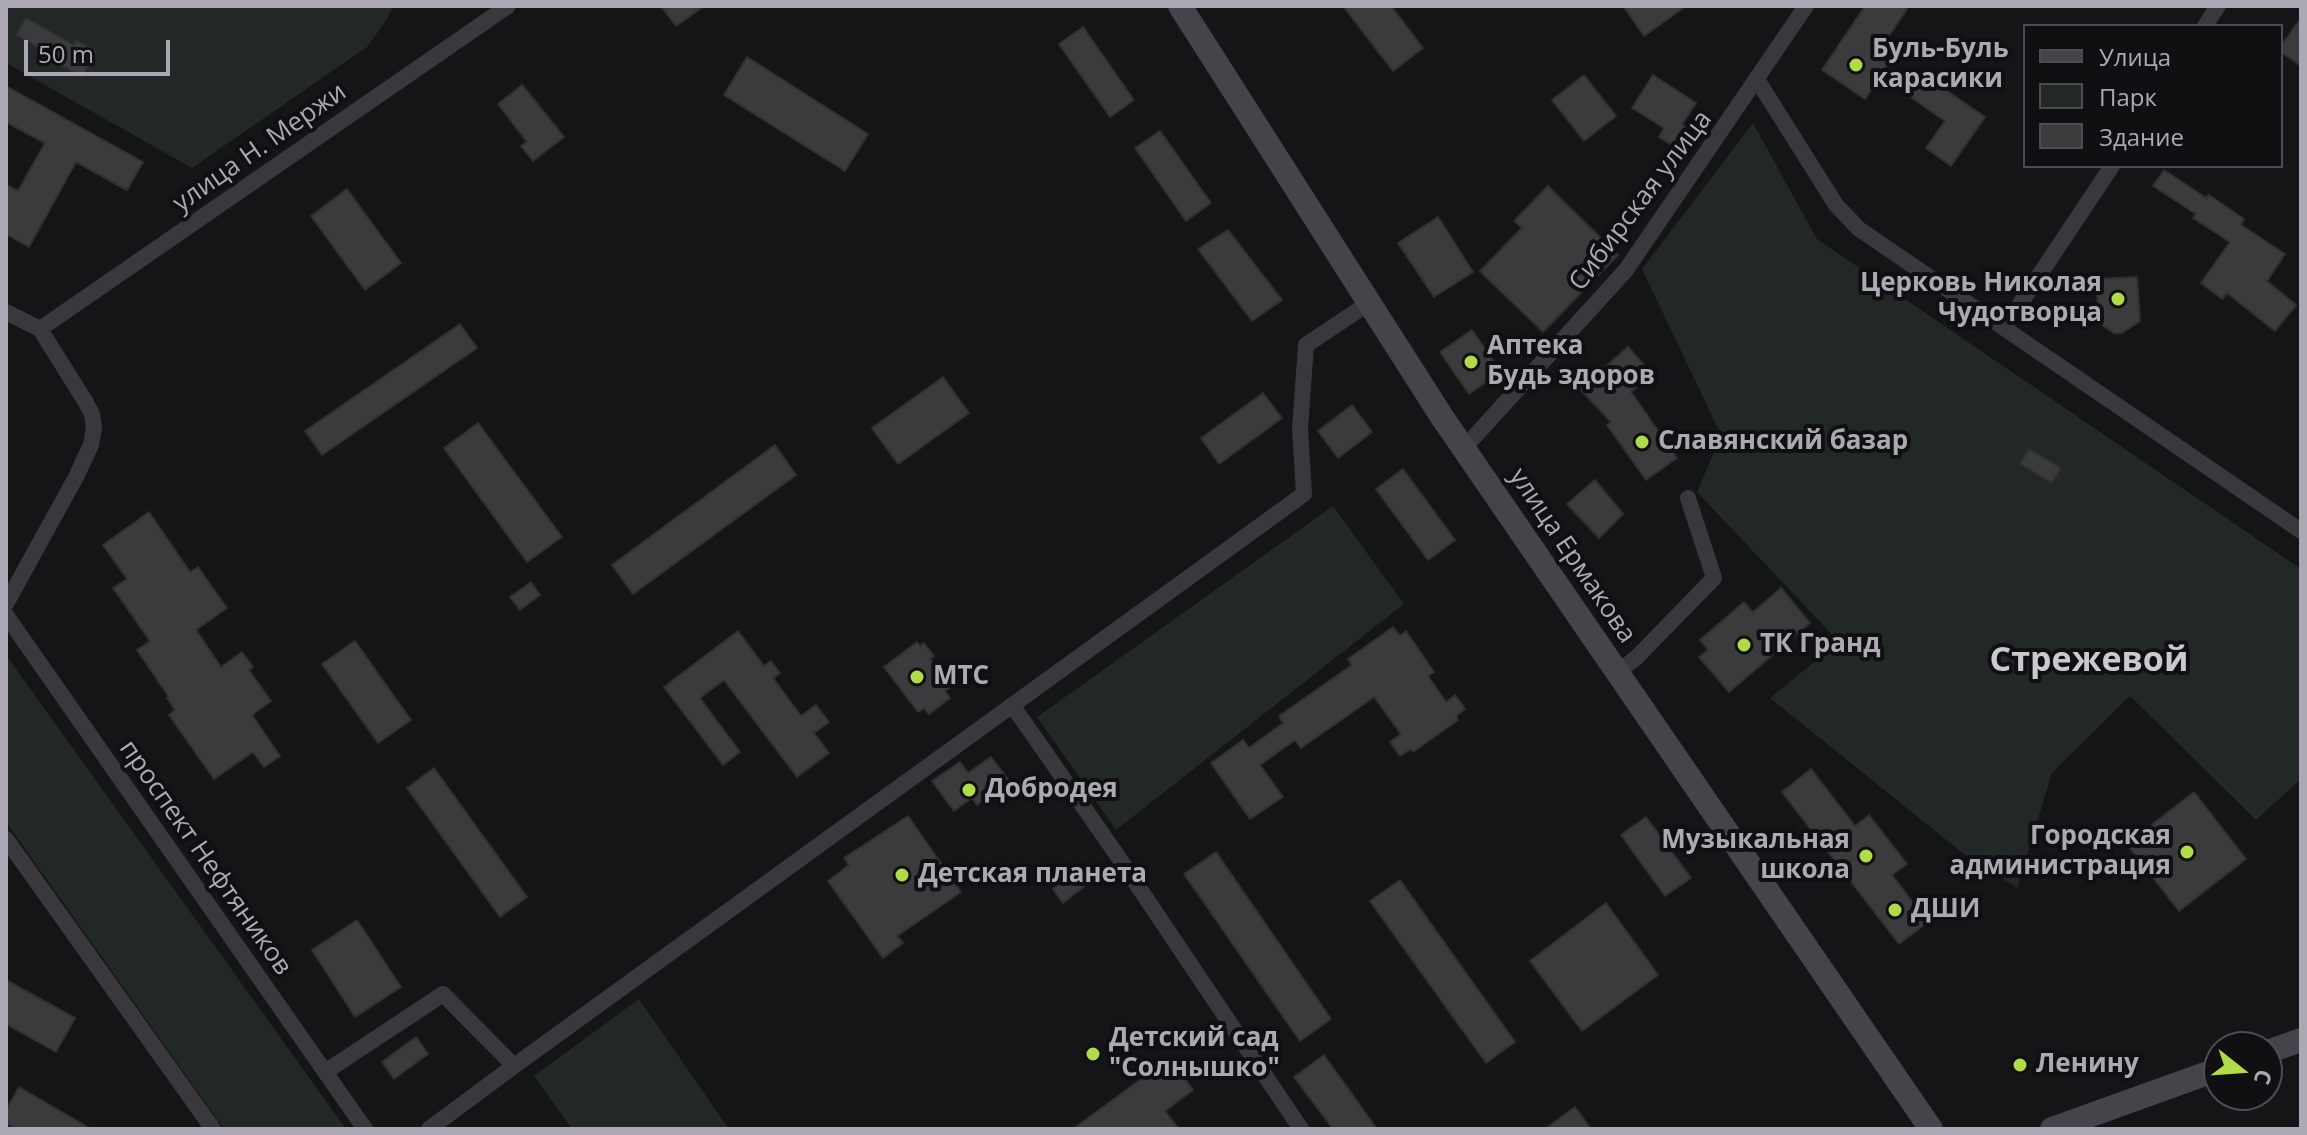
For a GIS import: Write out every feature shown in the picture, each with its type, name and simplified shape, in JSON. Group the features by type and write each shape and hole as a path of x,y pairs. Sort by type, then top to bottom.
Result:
{"street":[{"name":"улица Н. Мержи","path":"40,329 508,6"},
{"name":"улица Ермакова","path":"1180,6 1369,303 1465,447 1931,1129"},
{"name":"Сибирская улица","path":"1465,447 1626,270 1758,81 1806,6"},
{"path":"2206,24 2218,6"},
{"path":"1758,81 1836,205 1859,229 2301,531"},
{"path":"2004,328 2111,168"},
{"path":"429,1129 1304,494 1300,429 1306,345 1369,303"},
{"path":"6,312 40,329 85,401 92,414 94,428 91,445 76,477 6,604"},
{"path":"1617,673 1637,657 1714,578 1688,498"},
{"name":"проспект Нефтяников","path":"6,615 365,1129"},
{"path":"1012,705 1301,1129"},
{"path":"6,839 213,1129"},
{"path":"325,1072 443,994 514,1066"},
{"path":"2052,1129 2203,1075"}],"green space":[{"path":"6,6 393,6 367,47 192,168 6,63"},
{"path":"1753,123 1817,239 2301,569 2301,779 2256,820 2130,696 2052,773 2017,888 1960,851 1770,698 1839,642 1697,492 1721,435 1642,269"},
{"path":"1333,506 1404,604 1116,830 1037,717"},
{"path":"6,655 346,1129 224,1129 6,822"},
{"path":"639,999 729,1129 572,1129 534,1076"}],"building":[{"path":"661,6 704,6 676,26"},
{"path":"1343,6 1391,6 1423,48 1393,71"},
{"path":"1623,6 1686,6 1644,36"},
{"path":"1865,6 1909,6 1876,55 1888,63 1865,99 1822,70"},
{"path":"26,18 74,45 76,40 96,51 82,77 62,66 64,62 16,35"},
{"path":"2301,18 2301,66 2283,53 2283,43"},
{"path":"1083,27 1134,100 1110,117 1059,44"},
{"path":"747,57 868,134 845,171 724,95"},
{"path":"1584,75 1616,116 1584,141 1552,100"},
{"path":"1653,75 1696,103 1682,124 1690,130 1678,149 1659,137 1664,128 1632,108"},
{"path":"1924,75 1985,117 1951,166 1926,148 1945,121 1909,96"},
{"path":"522,85 564,137 533,161 521,146 527,142 498,104"},
{"path":"6,86 143,162 127,190 76,162 29,247 6,234 6,185 18,191 45,143 6,122"},
{"path":"1160,131 1211,203 1186,221 1135,148"},
{"path":"2164,170 2244,219 2241,225 2285,254 2267,281 2296,305 2275,331 2227,293 2222,299 2201,283 2230,242 2193,218 2196,214 2153,186"},
{"path":"1548,186 1618,255 1543,332 1480,271 1522,228 1514,221"},
{"path":"347,189 401,263 365,290 311,216"},
{"path":"1438,217 1473,272 1434,297 1398,243"},
{"path":"1228,230 1282,300 1252,321 1198,249"},
{"name":"Церковь Николая Чудотворца","path":"2137,277 2140,321 2122,333 2114,333 2099,323 2096,279"},
{"path":"460,324 477,348 322,455 305,431"},
{"name":"Аптека Будь здоров","path":"1472,330 1501,372 1469,394 1440,352"},
{"path":"1628,347 1652,374 1631,392 1677,458 1646,480 1607,425 1611,422 1580,389"},
{"path":"943,377 969,413 898,464 872,428"},
{"path":"1263,393 1282,418 1219,464 1201,438"},
{"path":"1352,405 1372,432 1338,458 1318,431"},
{"path":"478,423 562,537 527,562 444,448"},
{"path":"775,445 796,475 633,594 612,565"},
{"path":"2029,449 2061,468 2052,483 2020,464"},
{"path":"1403,469 1455,540 1428,560 1376,489"},
{"path":"1595,480 1623,514 1599,538 1567,504"},
{"path":"149,512 190,572 198,567 227,608 196,630 221,667 242,652 253,667 249,670 271,701 252,715 280,756 264,767 253,752 214,779 169,715 175,710 169,697 137,650 150,641 113,588 127,579 103,545"},
{"path":"531,582 540,595 520,610 510,597"},
{"name":"ТК Гранд","path":"1781,588 1810,623 1729,692 1699,657 1708,650 1700,640 1744,602 1753,612"},
{"path":"1393,627 1400,636 1406,631 1434,672 1428,676 1446,702 1455,695 1465,709 1456,716 1458,720 1413,752 1411,749 1400,756 1390,742 1401,734 1374,697 1301,748 1295,740 1260,765 1283,797 1250,819 1211,763 1243,740 1249,748 1283,723 1279,716 1352,665 1348,659"},
{"path":"738,631 764,666 771,661 780,673 773,678 801,716 816,705 829,722 814,733 829,753 797,777 724,680 700,698 740,752 723,765 664,687"},
{"path":"355,641 411,720 378,743 322,664"},
{"name":"МТС","path":"917,642 920,646 924,643 934,656 930,659 951,687 945,691 950,698 929,714 924,708 918,712 884,667"},
{"name":"Добродея","path":"991,757 1010,782 977,805 972,798 954,811 932,781 960,762 968,773"},
{"path":"434,768 527,897 500,917 407,788"},
{"path":"1811,769 1855,826 1869,815 1907,864 1892,875 1928,922 1899,944 1782,792"},
{"name":"Городская администрация","path":"2194,792 2246,859 2179,911 2127,844"},
{"name":"Детская планета","path":"908,816 961,892 897,936 903,943 883,958 828,881 849,865 844,858"},
{"path":"1646,817 1691,878 1665,896 1621,835"},
{"path":"1216,852 1331,1019 1300,1041 1184,874"},
{"path":"1076,872 1086,885 1063,903 1053,889"},
{"path":"1400,880 1515,1042 1486,1063 1370,901"},
{"path":"1606,903 1658,975 1582,1031 1530,961"},
{"path":"357,920 401,987 355,1017 312,950"},
{"path":"6,980 75,1018 56,1052 6,1024"},
{"path":"416,1037 428,1054 394,1079 382,1062"},
{"path":"1324,1055 1377,1129 1333,1129 1294,1077"},
{"path":"1170,1058 1193,1090 1165,1111 1179,1129 1073,1129"},
{"path":"19,1087 91,1129 16,1129 6,1123 6,1110"},
{"path":"1575,1107 1591,1129 1545,1129"}],"place":[{"name":"Буль-Буль карасики","path":"1856,65"},
{"name":"Церковь Николая Чудотворца","path":"2118,299"},
{"name":"Аптека Будь здоров","path":"1471,362"},
{"name":"Славянский базар","path":"1642,442"},
{"name":"ТК Гранд","path":"1744,645"},
{"name":"МТС","path":"917,677"},
{"name":"Добродея","path":"969,790"},
{"name":"Городская администрация","path":"2187,852"},
{"name":"Музыкальная школа","path":"1866,856"},
{"name":"Детская планета","path":"902,875"},
{"name":"ДШИ","path":"1895,910"},
{"name":"Детский сад \"Солнышко\"","path":"1093,1054"},
{"name":"Ленину","path":"2020,1065"}],"district":[{"name":"Стрежевой","path":"2089,661"}]}
